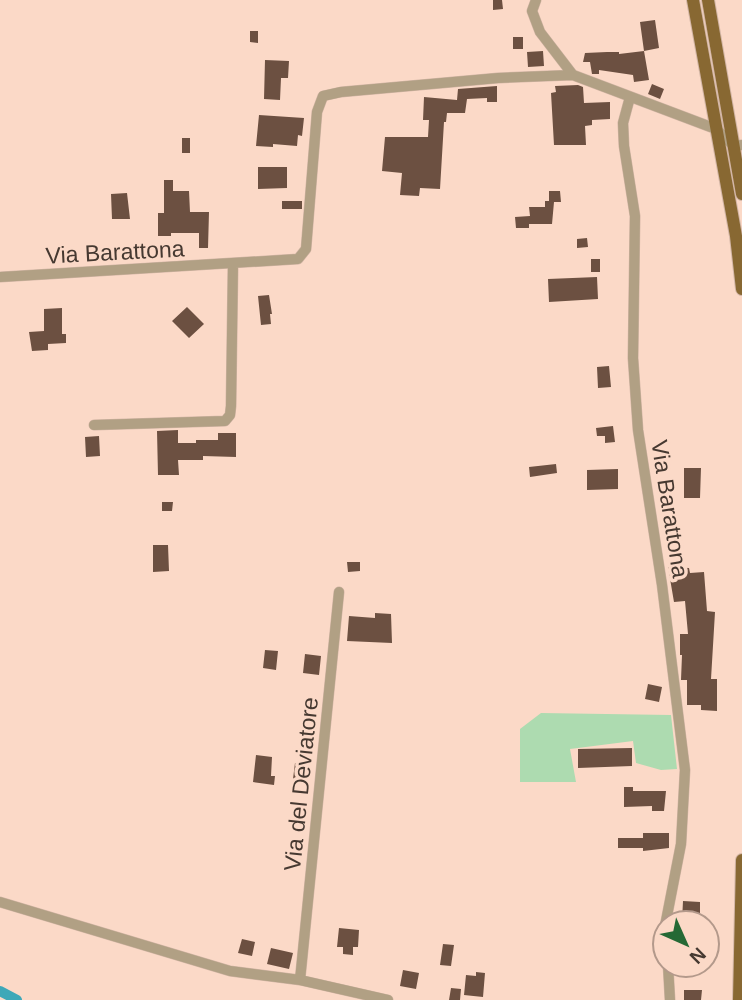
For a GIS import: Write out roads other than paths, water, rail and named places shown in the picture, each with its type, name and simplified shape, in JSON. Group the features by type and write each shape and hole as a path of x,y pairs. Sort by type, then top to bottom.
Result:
{"main road":[{"path":"693,0 736,236 742,289"},
{"path":"708,0 738,146 742,194"},
{"path":"739,1000 742,860"}],"street":[{"path":"536,0 532,11 540,32 573,75"},
{"name":"Via Barattona","path":"0,277 298,259 306,249 317,112 323,96 341,92 485,79 573,75 716,129"},
{"name":"Via Barattona","path":"629,97 623,122 635,216 633,358 638,430 662,585 685,770 681,844 668,909"},
{"path":"716,129 738,146"},
{"path":"94,425 225,421 230,415 231,406 233,264"},
{"name":"Via del Deviatore","path":"300,980 339,592"},
{"path":"0,902 230,971 300,980 388,1000"},
{"path":"669,979 670,1000"}],"waterway":[{"path":"0,991 17,1000"}]}
